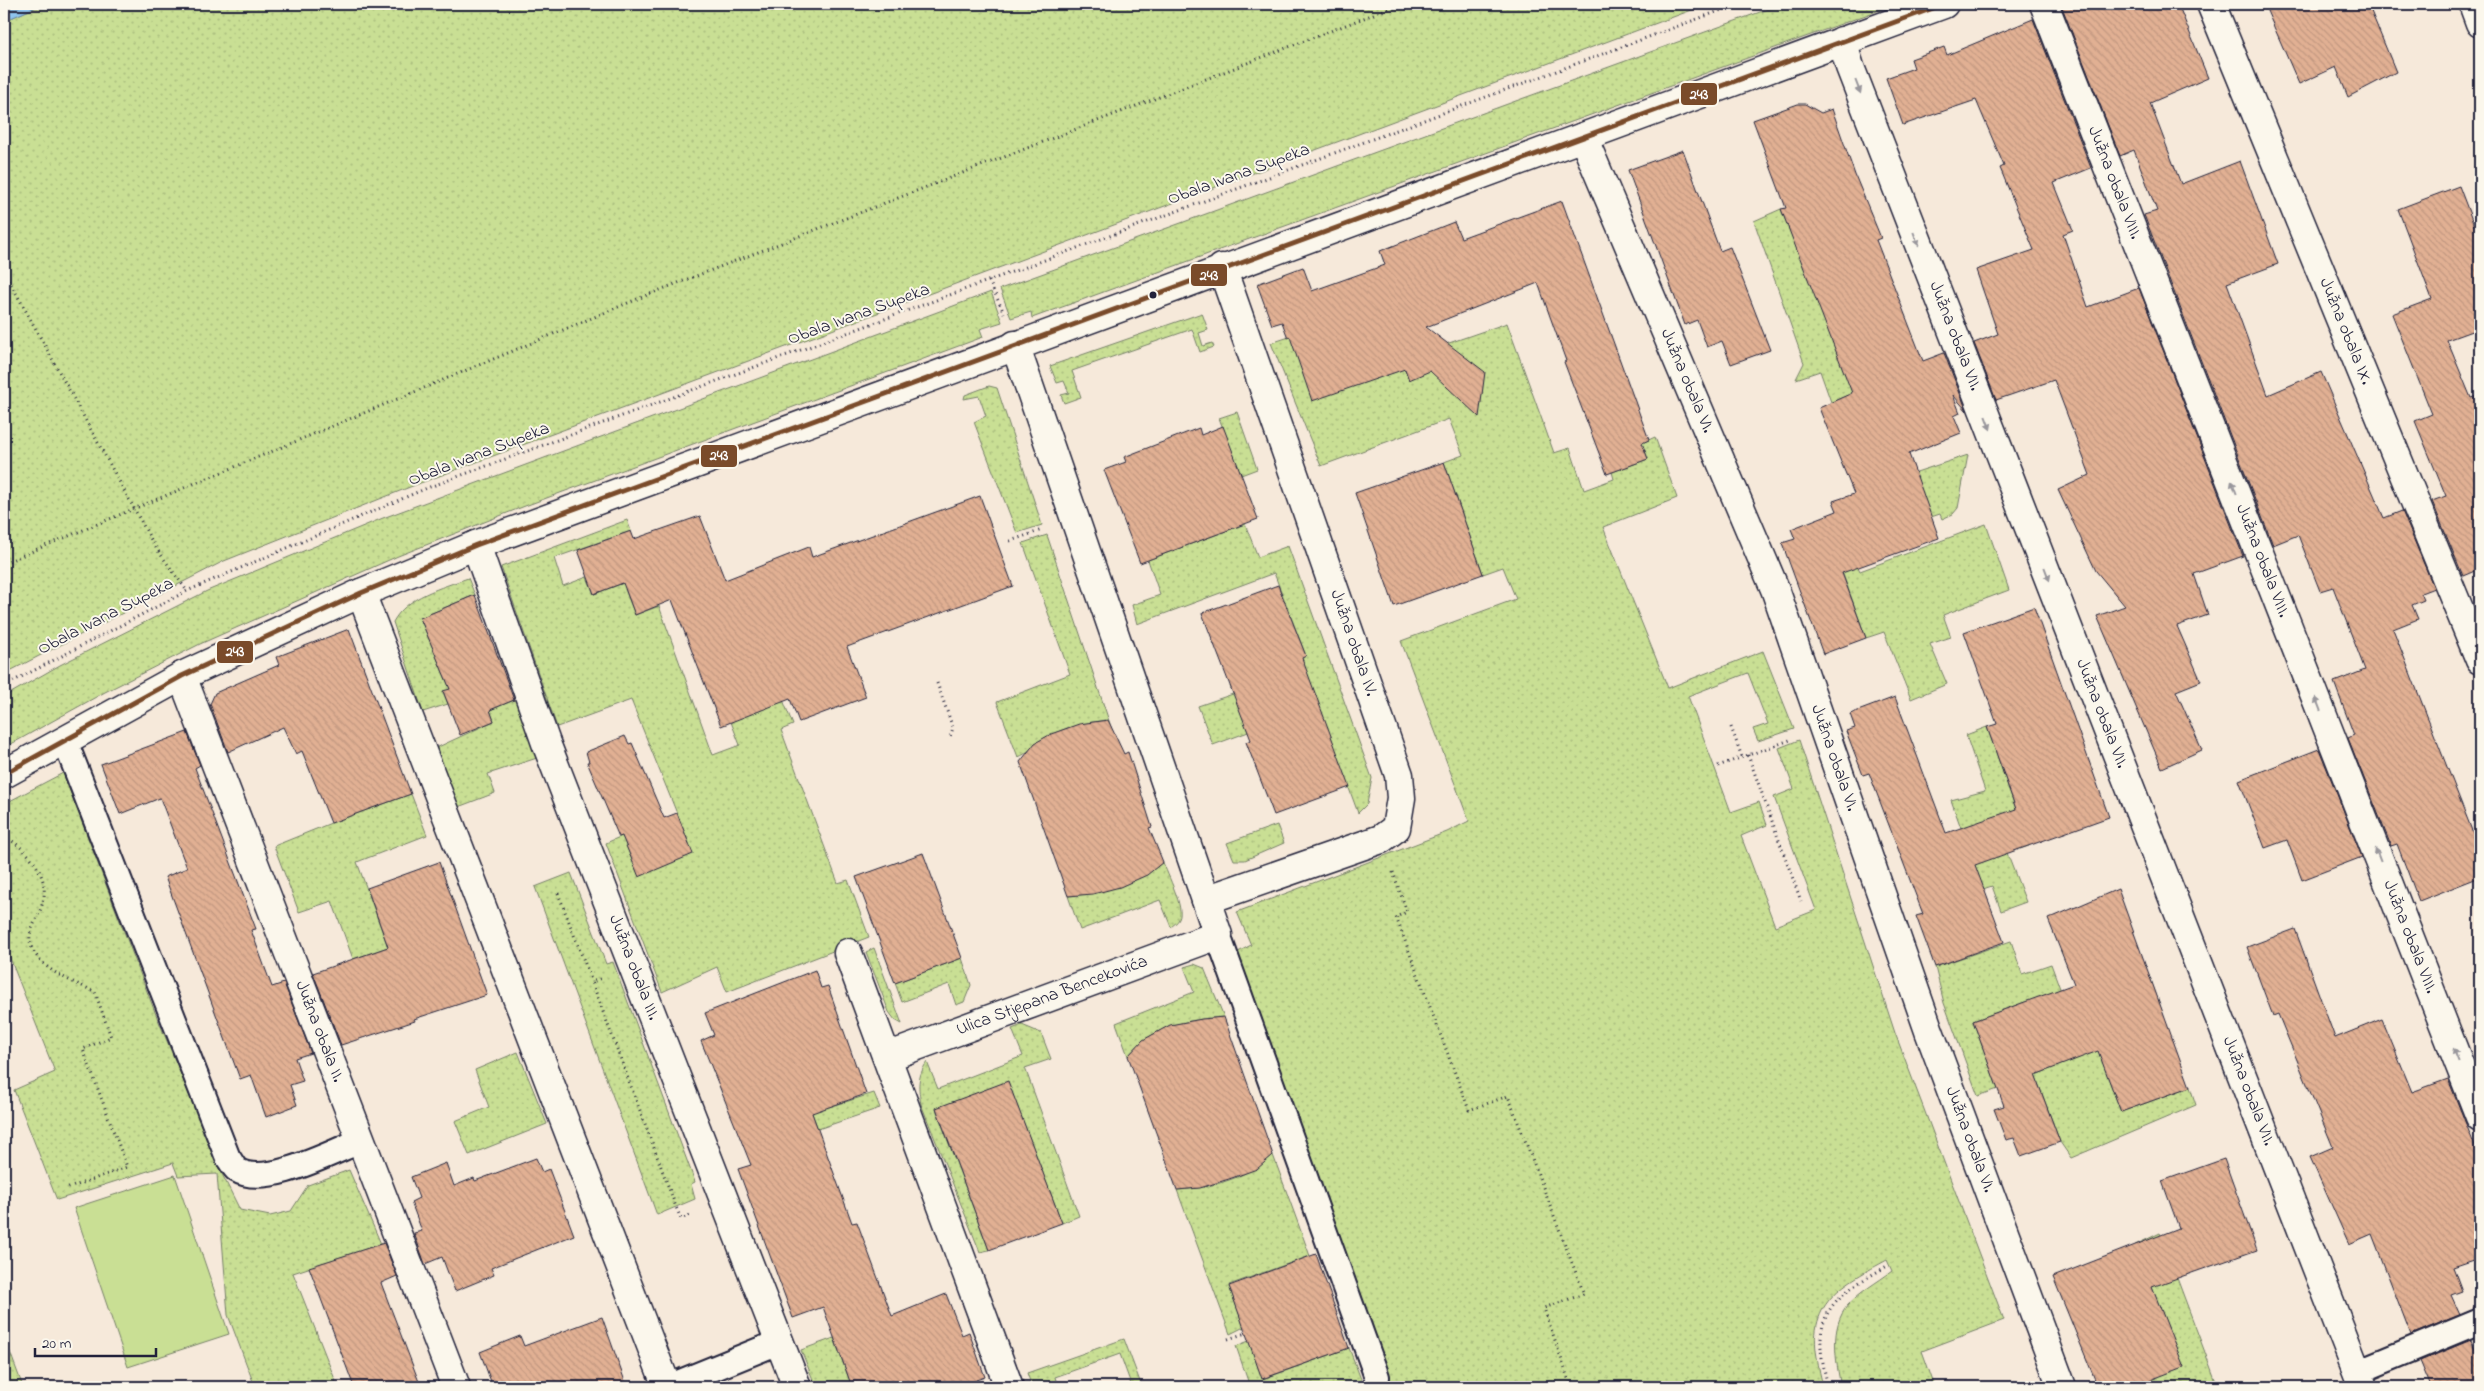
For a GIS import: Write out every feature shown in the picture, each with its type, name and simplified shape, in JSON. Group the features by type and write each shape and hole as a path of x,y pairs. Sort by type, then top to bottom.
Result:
{"street":[{"path":"4,774 182,676 361,593 476,545 1011,333 1222,268 1944,4"},
{"name":"Južna obala VIII.","path":"2044,4 2480,1117"},
{"name":"Južna obala IX.","path":"2211,4 2480,660"},
{"path":"2473,4 2480,23"},
{"name":"Južna obala VII.","path":"1842,41 1850,67 2360,1380"},
{"name":"Južna obala VI.","path":"1583,137 1775,589 1929,1031 2062,1387"},
{"name":"Južna obala IV.","path":"1206,900 1380,839 1396,828 1401,798 1399,775 1222,268"},
{"path":"1011,333 1218,935"},
{"name":"Južna obala III.","path":"476,545 546,744 797,1387"},
{"path":"361,593 667,1387"},
{"name":"Južna obala II.","path":"182,676 456,1387"},
{"name":"Ulica Stjepana Bencekovića","path":"887,1057 1218,935"},
{"path":"848,953 1009,1387"}],"lane":[{"path":"65,741 228,1158 237,1170 253,1175 275,1174 360,1141"},
{"path":"1218,935 1377,1378"},
{"path":"2360,1380 2480,1321"},
{"path":"667,1387 778,1342"}],"path":[{"path":"4,563 647,295 1400,4"},
{"name":"Obala Ivana Supeka","path":"4,686 187,591 427,488 1738,4"},
{"path":"4,271 154,545 187,591"},
{"path":"990,281 1011,333"},
{"path":"1010,541 1051,527"},
{"path":"937,683 953,728 950,737"},
{"path":"1731,727 1742,757"},
{"path":"1718,766 1823,727"},
{"path":"1748,755 1801,901"},
{"path":"4,836 15,842 31,857 44,883 42,905 30,933 30,942 34,950 41,960 53,971 95,992 111,1038 83,1049 127,1167 66,1189"},
{"path":"1380,839 1408,912 1396,917 1470,1110 1508,1096 1584,1294 1544,1308 1571,1387"},
{"path":"558,893 681,1219 725,1202"},
{"path":"592,982 633,968"},
{"path":"1829,1387 1821,1348 1821,1327 1832,1306 1851,1287 1889,1265"},
{"path":"1228,1339 1246,1333"}],"green space":[{"path":"43,4 1708,4 415,485 224,561 4,674 4,21"},
{"path":"1782,4 1896,4 1032,318 1031,312 1011,318 1000,289"},
{"path":"1781,209 1805,269 1902,374 1831,402 1820,371 1796,379 1804,363 1754,221"},
{"path":"991,292 1002,322 980,329 983,337 525,506 398,556 200,644 105,692 4,748 4,697 60,665 207,591 383,518"},
{"path":"1202,313 1208,330 1199,333 1203,346 1212,343 1214,347 1200,352 1192,329 1072,371 1081,397 1064,403 1061,395 1069,393 1064,381 1057,383 1050,366"},
{"path":"1344,319 1392,339 1409,379 1420,353 1507,323 1554,453 1570,448 1584,490 1614,479 1612,472 1648,459 1642,443 1655,437 1677,498 1603,527 1668,688 1763,651 1794,729 1758,741 1753,729 1768,724 1748,673 1688,696 1731,812 1759,802 1767,825 1741,836 1775,926 1816,910 1774,797 1794,789 1779,748 1799,740 1895,1033 2004,1320 1922,1351 1935,1387 1841,1387 1835,1344 1838,1323 1852,1300 1892,1271 1887,1260 1844,1286 1832,1296 1824,1308 1818,1321 1815,1338 1824,1387 1377,1387 1388,1383 1231,956 1251,945 1237,912 1447,832 1469,821 1401,641 1516,599 1503,567 1483,574 1444,462 1463,455 1449,419 1321,466 1271,343"},
{"path":"989,386 997,388 1042,525 1017,533 974,422 986,416 979,396 964,399 965,395"},
{"path":"1237,412 1257,469 1241,475 1219,418"},
{"path":"1968,455 1958,508 1953,514 1942,519 1940,514 1931,517 1874,486"},
{"path":"627,520 631,531 554,558 563,586 587,577 594,594 637,578 639,584 625,589 635,615 659,606 713,755 740,745 731,722 734,577 793,725 781,730 838,883 848,880 869,937 727,992 717,967 662,992 606,843 622,836 639,876 693,853 631,700 557,727 501,567"},
{"path":"1245,524 1258,557 1288,546 1372,778 1367,804 1358,813 1319,706 1213,745 1198,706 1233,694 1230,686 1306,656 1274,573 1137,624 1132,605 1160,595 1148,560"},
{"path":"1986,524 2009,590 1943,615 1951,637 1930,644 1947,684 1911,699 1884,632 1866,638 1841,569 1856,563 1860,571"},
{"path":"1047,535 1111,727 1105,720 1071,727 1037,743 1018,757 997,702 1070,674 1023,543"},
{"path":"468,578 475,595 420,618 450,689 443,692 448,704 423,712 393,622 399,613 416,599 436,589"},
{"path":"517,699 537,758 488,774 495,793 458,807 436,748 494,721 490,710"},
{"path":"1987,727 2029,846 2007,853 2026,902 2001,911 1992,886 1983,889 1951,800 1985,791 1966,735"},
{"path":"63,773 155,1012 223,1176 240,1210 270,1216 291,1211 308,1185 349,1170 381,1244 293,1273 338,1387 255,1387 228,1315 217,1174 178,1176 173,1163 57,1200 14,1090 55,1072 4,943 4,804"},
{"path":"411,794 427,835 357,862 388,947 353,959 332,901 299,912 274,846"},
{"path":"1277,825 1284,843 1245,860 1234,860 1227,843"},
{"path":"1163,862 1180,907 1179,919 1171,927 1160,900 1080,930 1068,896 1094,893 1130,882"},
{"path":"571,873 606,964 613,962 695,1182 691,1184 695,1199 657,1215 535,887"},
{"path":"2011,941 2022,974 2051,964 2065,1002 2148,972 2162,1011 2093,1036 2121,1112 2190,1087 2196,1105 2071,1158 2060,1142 2035,1075 2053,1068 2028,1001 1973,1021 1998,1089 1978,1096 1944,1003 1935,967"},
{"path":"874,948 902,1024 895,1020 889,1012 866,952"},
{"path":"962,958 971,985 964,1002 956,1005 949,984 902,1002 895,983"},
{"path":"1194,964 1204,968 1224,1017 1184,1022 1172,1026 1149,1037 1128,1056 1116,1023 1194,992 1184,967"},
{"path":"1022,1025 1041,1033 1051,1059 1025,1068 1079,1216 1062,1223 1008,1082 936,1109 989,1250 980,1252 921,1104 920,1077 927,1062 938,1089 1023,1056 1012,1029"},
{"path":"518,1052 547,1124 469,1155 455,1121 489,1107 475,1070"},
{"path":"815,1068 829,1107 874,1093 880,1108 818,1129 797,1074"},
{"path":"1273,1155 1310,1256 1229,1285 1244,1327 1230,1334 1177,1190 1203,1187 1240,1176"},
{"path":"175,1175 229,1334 128,1367 74,1208"},
{"path":"2160,1233 2218,1387 2139,1387 2138,1385 2183,1366 2135,1245"},
{"path":"4,1336 23,1387 4,1386"},
{"path":"834,1338 852,1387 816,1387 801,1350"},
{"path":"1124,1339 1142,1387 1132,1387 1120,1354 1055,1377 1058,1387 1032,1387 1027,1373"},
{"path":"1249,1341 1263,1379 1349,1348 1364,1387 1250,1387 1236,1346"}],"water":[{"path":"4,4 43,4 4,21"}],"building":[{"path":"2071,4 2178,4 2208,78 2150,103 2181,184 2240,161 2278,264 2227,283 2268,395 2321,372 2384,518 2402,511 2434,588 2421,593 2424,600 2412,605 2418,619 2393,629 2480,851 2480,877 2419,901 2397,844 2391,846 2348,738 2354,735 2334,682 2365,670 2333,587 2320,591 2298,535 2273,545 2144,215 2157,211 2134,150 2120,156 2062,7"},
{"path":"2264,4 2368,4 2396,72 2348,97 2336,67 2299,84"},
{"path":"2033,19 2091,168 2054,183 2073,230 2063,234 2088,307 2139,288 2243,556 2194,574 2208,615 2177,626 2201,681 2176,691 2202,750 2162,768 2097,616 2125,606 2096,571 2058,490 2090,475 2054,380 1996,400 1974,343 1998,334 1976,270 2034,250 2000,168 2004,166 1976,100 1903,125 1886,78 1914,68 1911,59 1944,47 1947,55"},
{"path":"1798,104 1805,104 1821,113 1832,109 1855,175 1881,238 1876,240 1923,361 1944,353 1967,411 1953,395 1960,413 1954,416 1961,433 1909,454 1939,538 1842,573 1866,638 1823,654 1782,543 1795,539 1791,529 1837,511 1833,501 1854,494 1819,408 1852,393 1781,209 1786,208 1753,120"},
{"path":"1683,150 1720,251 1730,247 1770,350 1731,364 1722,341 1707,347 1697,320 1685,325 1628,170"},
{"path":"2459,186 2480,241 2480,328 2447,340 2471,398 2480,395 2479,577 2477,570 2463,576 2432,501 2446,496 2415,421 2432,414 2392,314 2432,299 2398,209"},
{"path":"1562,201 1649,440 1642,443 1648,459 1607,474 1564,362 1566,361 1538,283 1426,327 1485,372 1479,417 1430,371 1409,380 1405,369 1312,401 1290,337 1288,338 1282,322 1272,325 1257,284 1303,267 1312,291 1385,265 1380,251 1454,222 1461,238"},
{"path":"1223,426 1258,519 1140,563 1104,470 1126,462 1124,457 1199,428 1201,435"},
{"path":"1444,462 1483,574 1394,606 1355,493"},
{"path":"980,496 1013,586 847,647 866,697 799,722 790,699 721,726 672,600 635,615 623,583 594,594 578,550 631,531 634,539 700,516 725,580 809,547 812,557"},
{"path":"1278,585 1306,656 1302,658 1350,787 1274,815 1246,742 1251,740 1202,613"},
{"path":"475,595 514,700 490,710 494,721 460,735 443,691 450,689 420,618"},
{"path":"2034,607 2109,817 1975,865 2004,942 1935,967 1916,916 1923,914 1869,773 1863,775 1846,731 1855,728 1850,714 1895,697 1946,833 2016,809 1987,727 1997,724 1964,632"},
{"path":"349,629 411,794 331,823 302,751 296,754 283,727 228,752 210,704 215,693 279,665 276,657"},
{"path":"1108,720 1124,754 1128,752 1152,827 1149,828 1163,862 1147,875 1120,887 1093,894 1068,896 1020,762 1035,743 1051,734 1079,724"},
{"path":"187,732 200,765 195,768 256,929 251,930 272,987 284,983 311,1053 295,1058 303,1081 290,1085 297,1105 266,1117 251,1075 240,1079 165,877 187,868 160,798 120,814 101,764"},
{"path":"625,736 629,744 632,743 664,818 677,813 693,854 639,877 622,836 619,837 587,762 589,762 586,752"},
{"path":"2319,749 2362,857 2302,880 2287,840 2265,848 2239,780"},
{"path":"923,853 962,958 895,983 856,877"},
{"path":"439,862 487,995 341,1045 313,973 388,947 367,888"},
{"path":"2118,889 2190,1087 2121,1112 2098,1051 2035,1075 2060,1142 2021,1156 2014,1138 2006,1140 1994,1109 2004,1106 1973,1021 2074,984 2048,919"},
{"path":"2295,929 2335,1038 2382,1019 2412,1092 2448,1079 2480,1159 2480,1258 2453,1267 2462,1291 2451,1295 2460,1315 2411,1335 2372,1234 2349,1244 2310,1157 2333,1147 2278,1014 2273,1016 2247,947"},
{"path":"815,970 821,988 828,986 866,1094 812,1113 852,1223 857,1222 892,1316 946,1294 962,1335 969,1332 985,1377 976,1380 979,1387 852,1387 823,1307 793,1318 738,1169 751,1165 701,1041 714,1035 705,1013"},
{"path":"1224,1017 1273,1155 1257,1169 1200,1188 1177,1190 1128,1056 1143,1040 1170,1025"},
{"path":"1008,1081 1062,1223 989,1250 936,1108"},
{"path":"536,1158 542,1172 549,1169 574,1235 491,1268 494,1275 455,1291 442,1257 425,1264 414,1233 422,1231 411,1202 419,1198 411,1177 446,1163 454,1186 474,1178 475,1181"},
{"path":"2224,1159 2257,1250 2152,1287 2184,1367 2132,1387 2098,1387 2053,1277 2179,1228 2162,1181"},
{"path":"384,1243 397,1276 381,1283 421,1387 354,1387 309,1267"},
{"path":"1316,1254 1349,1348 1262,1379 1229,1286"},
{"path":"602,1317 627,1387 493,1387 480,1352 520,1336 524,1346"},
{"path":"2471,1340 2480,1362 2480,1387 2431,1387 2420,1361"}],"transit line":[{"name":"243","path":"4,774 182,676 361,593 476,545 1944,4"}]}
